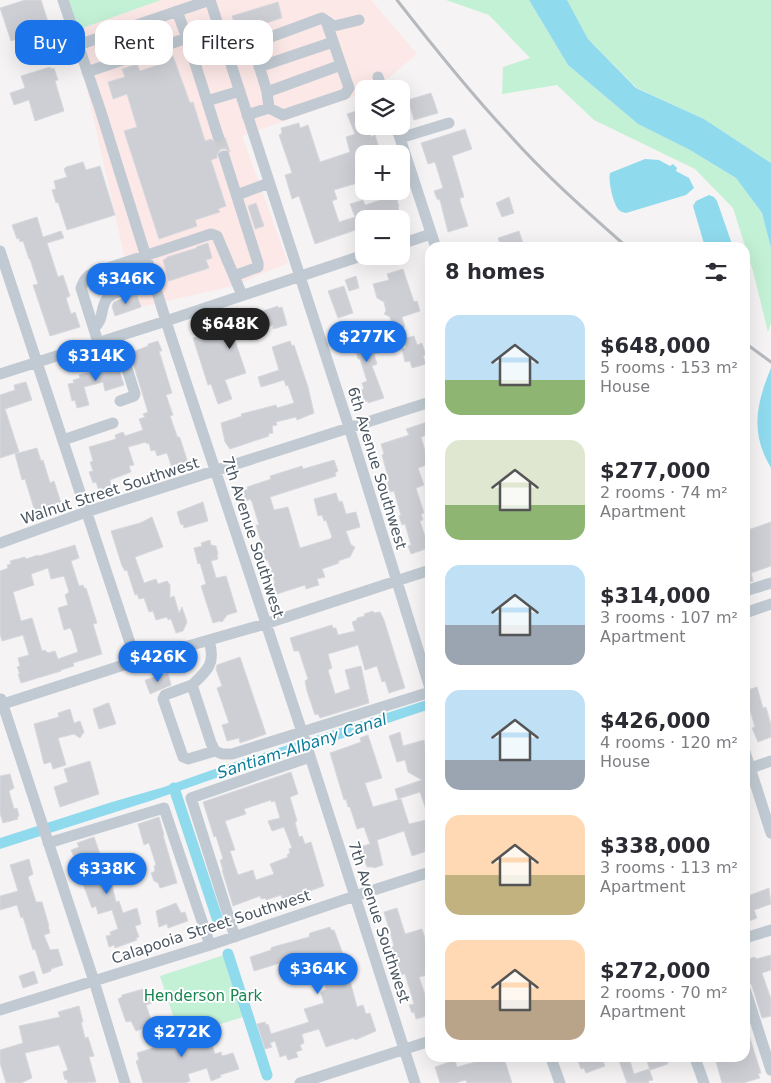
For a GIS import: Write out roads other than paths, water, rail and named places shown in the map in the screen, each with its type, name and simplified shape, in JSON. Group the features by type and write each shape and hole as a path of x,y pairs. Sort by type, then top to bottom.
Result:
{"street":[{"name":"7th Avenue Southwest","path":"63,0 70,20"},
{"path":"85,43 210,0"},
{"name":"6th Avenue Southwest","path":"210,0 349,427 425,672"},
{"path":"177,11 183,27"},
{"path":"247,115 269,108 283,115 345,94 349,88 324,20"},
{"path":"269,108 267,92 254,49 257,42 324,20 334,26 359,20"},
{"path":"87,72 183,39"},
{"path":"260,67 333,42"},
{"name":"7th Avenue Southwest","path":"85,65 166,321 415,1083"},
{"path":"196,65 218,136"},
{"path":"267,92 341,65"},
{"path":"207,101 240,91"},
{"path":"400,138 449,123"},
{"path":"399,135 434,242"},
{"path":"224,156 258,263 258,267 234,276"},
{"path":"237,195 269,183"},
{"path":"98,342 81,288 87,276 145,254 211,234 217,236 242,296"},
{"path":"410,241 431,234"},
{"path":"0,251 136,661"},
{"path":"0,374 355,258"},
{"path":"94,328 99,324 105,303 111,294 153,279"},
{"path":"117,336 134,394 134,396 120,401"},
{"name":"Walnut Street Southwest","path":"0,543 86,512 425,404"},
{"path":"63,440 112,423"},
{"path":"125,1083 94,981 1,703 136,661 265,624 425,572"},
{"path":"750,589 771,583"},
{"path":"750,612 770,608"},
{"path":"209,640 213,659 204,673 192,685 164,695 163,698 183,757 188,759 215,751 222,754 232,754 306,745"},
{"path":"192,685 215,751"},
{"path":"235,937 191,798 306,745 425,694"},
{"path":"750,768 771,761"},
{"path":"750,775 771,833"},
{"path":"47,840 164,808 210,945"},
{"name":"Calapooia Street Southwest","path":"0,1010 235,937 425,874"},
{"path":"750,936 771,930"},
{"path":"750,1005 771,1070"},
{"path":"300,1083 425,1043"},
{"path":"552,1062 560,1083"},
{"path":"697,1062 704,1083"}],"water":[{"path":"529,0 567,0 588,39 636,88 704,119 771,163 771,248 762,213 736,178 690,150 638,124 568,65"},
{"path":"645,159 659,160 670,166 673,164 677,168 676,171 689,178 694,188 686,195 626,213 621,212 613,198 610,173"},
{"path":"709,195 714,197 731,242 704,242 693,206 696,201"},
{"path":"771,368 771,468 760,443 758,418 762,394"},
{"path":"425,701 425,711 322,745 285,754 153,800 0,849 0,838 164,787"}],"waterway":[{"name":"Santiam-Albany Canal","path":"174,788 219,924"},
{"name":"Santiam-Albany Canal","path":"228,954 267,1075"}],"tunnel":[{"path":"218,136 224,156"}],"railway":[{"path":"397,0 464,84 521,148 621,242"},
{"path":"750,347 771,362"}],"park label":[{"name":"Henderson Park","path":"203,996"}]}
